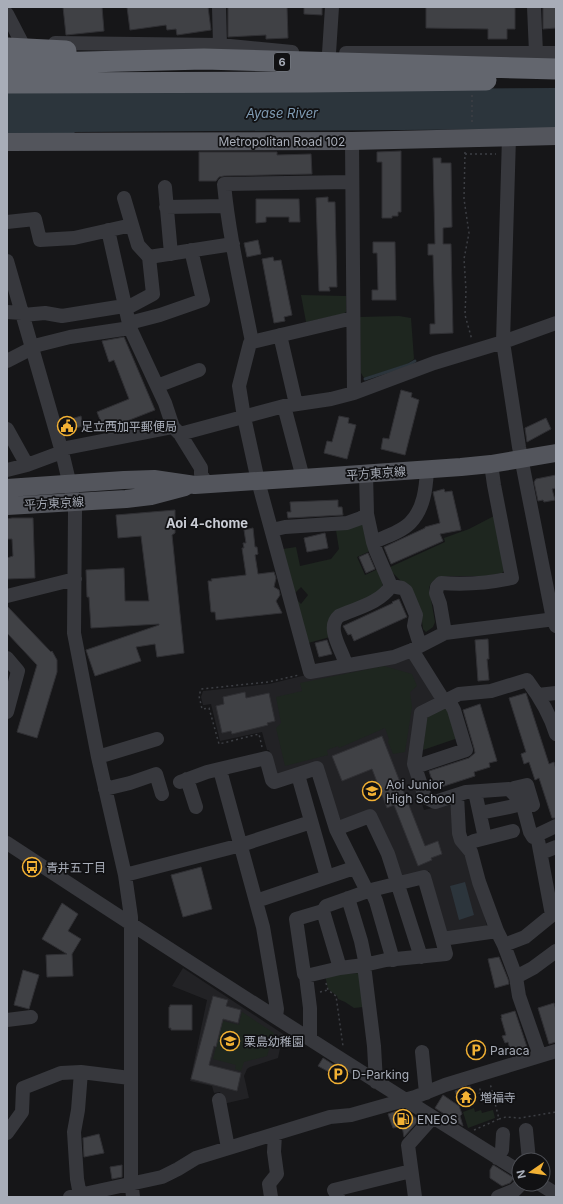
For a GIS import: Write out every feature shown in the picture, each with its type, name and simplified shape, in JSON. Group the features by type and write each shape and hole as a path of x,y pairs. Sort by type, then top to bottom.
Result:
{"highway":[{"name":"6","path":"10,57 204,59 556,69"},
{"name":"6","path":"10,57 125,60 556,64"},
{"path":"10,57 134,70 237,73 458,75 546,80"},
{"path":"7,83 546,80"}],"main road":[{"name":"Metropolitan Road 102","path":"7,142 352,141 556,136"},
{"name":"平方東京線","path":"7,488 154,479 201,484 258,481 427,470 491,464 556,453"},
{"name":"平方東京線","path":"7,506 126,499 151,496 201,484"}],"street":[{"path":"219,7 220,45"},
{"path":"329,53 332,7"},
{"path":"534,7 536,53"},
{"path":"7,14 10,57"},
{"path":"7,42 10,57"},
{"path":"10,57 220,45 290,52 329,53 556,53"},
{"path":"351,182 224,184 226,206 252,342 250,343 239,386 244,417 258,481 310,672 394,657 416,648 445,633 555,622 521,459 503,342 509,137"},
{"path":"352,141 351,182 354,393"},
{"path":"165,187 171,254"},
{"path":"7,312 22,314 45,313 62,316 125,307 153,294 149,257 138,245 124,198"},
{"path":"166,207 226,206"},
{"path":"7,222 35,219 40,240 74,238 132,224"},
{"path":"108,230 129,325 176,430 200,468 201,484"},
{"path":"149,257 233,244"},
{"path":"7,361 38,345 129,325 203,300 191,250"},
{"path":"7,261 74,502 74,633 98,757 128,890 130,924 132,1190"},
{"path":"252,342 353,318"},
{"path":"7,470 27,465 61,451 244,417 246,415 290,405 331,399 354,393 434,363 503,342 556,323"},
{"path":"280,335 290,405 303,478"},
{"path":"157,386 199,370"},
{"path":"7,430 27,465"},
{"path":"445,633 440,604 436,593 437,587 441,583 465,584 512,578 491,464"},
{"path":"373,542 403,528 410,523 416,515 423,500 427,470"},
{"path":"366,473 367,514 373,542 392,586"},
{"path":"272,530 285,527 347,523 367,514"},
{"path":"7,596 75,578"},
{"path":"392,586 402,588 406,591 416,615 414,626 416,648 446,700 454,710 466,750 416,767"},
{"path":"346,666 334,633 333,627 336,618 377,600 392,586"},
{"path":"7,658 18,670 7,712"},
{"path":"556,734 538,695 527,680 491,691 459,694 421,713 414,764 425,797 435,802 457,795 509,789 527,804 530,832 533,837 556,826"},
{"path":"538,695 556,693"},
{"path":"98,757 157,739"},
{"path":"196,807 183,781 208,772 266,758 272,780 274,782 317,768 336,830 354,868 376,901 393,960"},
{"path":"220,770 242,845 263,926 277,1009 276,1017"},
{"path":"106,789 156,774 162,794"},
{"path":"298,775 327,877"},
{"path":"475,792 485,838"},
{"path":"457,795 458,833 461,840 471,852 479,882 516,977 520,996 540,1056"},
{"path":"480,813 527,804"},
{"path":"336,830 370,816 388,854 421,957"},
{"path":"125,875 242,845 311,822"},
{"path":"466,846 474,841 513,831"},
{"path":"504,945 525,937 552,915 537,834"},
{"path":"7,843 432,1118 511,1166"},
{"path":"541,854 556,847"},
{"path":"256,901 354,868"},
{"path":"306,976 386,960 446,954 424,877 369,891 326,906 323,911 296,919 310,1008 310,1039"},
{"path":"348,898 361,941 365,965 374,1046 376,1082"},
{"path":"323,911 340,968"},
{"path":"442,939 497,931"},
{"path":"516,977 533,968 556,951"},
{"path":"7,1020 30,1016"},
{"path":"81,1072 78,1110 74,1132 77,1179 74,1196 132,1190 162,1177 196,1158 330,1117 351,1115 415,1097 445,1085 556,1051"},
{"path":"422,1052 426,1093"},
{"path":"7,1133 22,1112 23,1088 61,1073 81,1072 130,1078"},
{"path":"219,1100 228,1148"},
{"path":"415,1197 408,1145 432,1118"},
{"path":"526,1130 528,1152"},
{"path":"271,1197 269,1184 277,1174 274,1152 275,1134"},
{"path":"497,1158 502,1150 503,1134"},
{"path":"338,1197 334,1190 411,1172"},
{"path":"498,1197 512,1192"}],"path":[{"path":"472,93 467,139 464,199 469,233 464,259 466,290 465,314 474,350"},
{"path":"467,139 473,154"},
{"path":"264,758 259,734 219,744 209,708 202,709 199,696 201,689 268,682 310,672"},
{"path":"324,972 328,990 336,996 343,1047"},
{"path":"490,1083 499,1119"},
{"path":"474,1095 481,1093 479,1086"},
{"path":"462,1136 487,1123 499,1119 520,1118 556,1112"}],"shaded area":[{"path":"301,295 346,296 346,312 343,314 306,322"},
{"path":"399,316 411,318 414,359 407,364 364,378 361,373 360,317"},
{"path":"494,516 505,570 502,573 485,576 448,576 435,579 429,588 435,622 433,627 426,632 423,629 420,607 401,581 388,568 445,542 444,538 469,529"},
{"path":"362,522 370,551 357,557 365,575 378,569 382,580 382,589 380,592 335,613 330,637 308,643 296,599 301,604 308,595 301,587 294,594 283,549 296,547 300,566 331,559 339,549 336,530"},
{"name":"Aoi Junior High School","path":"411,657 435,696 434,700 416,709 409,765 424,810 448,804 452,807 469,859 487,926 446,933 429,871 402,878 371,810 341,821 319,765 275,775 269,750 267,750 262,732 220,741 211,704 203,705 201,697 203,691 269,684 306,675"},
{"path":"384,666 412,674 417,686 410,692 412,707 405,752 393,754 388,742 389,739 385,728 339,748 338,746 327,750 328,755 285,766 276,728 281,723 276,697 302,691 300,683"},
{"path":"445,708 451,715 458,738 423,750 426,720 430,714"},
{"path":"183,968 283,1034 278,1058 247,1069 244,1076 249,1098 223,1104 220,1092 214,1093 212,1086 190,1081 207,1000 172,986"},
{"path":"360,973 363,1007 354,1008 338,999 337,996 328,989 325,975"},
{"path":"242,1012 274,1033 267,1056 244,1062 241,1071 235,1069 236,1065 213,1059 223,1021 239,1025"},
{"path":"474,1108 475,1112 481,1110 482,1113 493,1110 495,1118 468,1128 463,1112"}],"water":[{"name":"Ayase River","path":"556,88 556,129 75,132 73,134 7,133 7,92"},
{"path":"465,882 474,915 459,920 450,886"}],"building":[{"path":"63,7 102,7 104,31 66,35"},
{"path":"127,7 208,7 211,30 177,35 176,29 167,30 166,25 130,30"},
{"path":"228,7 287,7 288,38 266,39 266,35 228,37"},
{"path":"304,7 322,7 322,15 304,14"},
{"path":"426,7 515,7 515,29 507,29 507,39 488,39 488,29 426,28"},
{"path":"543,7 556,7 556,28 543,29"},
{"path":"401,151 401,212 398,212 398,216 392,216 392,218 382,218 382,162 377,162 377,152"},
{"path":"199,152 277,152 277,155 311,154 312,174 224,176 219,177 216,181 199,181"},
{"path":"433,158 441,158 441,163 451,163 452,227 443,228 443,244 451,244 453,333 430,334 430,324 435,324 433,255 428,255 428,244 435,244"},
{"path":"328,197 328,202 335,202 337,287 329,287 330,291 319,291 316,198"},
{"path":"256,199 299,199 300,222 289,222 289,217 266,217 266,222 256,223"},
{"path":"258,240 261,254 247,257 244,243"},
{"path":"373,242 395,242 396,300 372,300 372,290 378,290 377,253 373,253"},
{"path":"273,257 274,261 281,260 292,315 284,317 285,321 274,323 262,259"},
{"path":"124,337 155,410 104,430 97,412 129,399 114,360 109,362 102,341"},
{"path":"401,390 412,393 411,397 419,400 405,455 381,449 383,438 389,439"},
{"path":"81,416 83,426 65,431 63,423 72,421 71,419"},
{"path":"339,416 349,418 348,423 356,425 347,459 324,453 327,441 332,442"},
{"path":"546,418 551,429 527,442 525,428"},
{"path":"556,475 556,488 552,489 555,500 544,502 543,500 538,501 534,482 536,479"},
{"path":"444,489 445,492 452,491 461,530 440,534 443,541 391,564 384,547 425,527 440,523 433,492"},
{"path":"338,500 338,507 342,507 343,515 288,518 287,512 291,512 290,502"},
{"path":"175,510 175,533 172,535 184,653 157,657 155,644 136,647 141,661 95,676 86,650 159,624 91,628 89,597 87,597 86,570 124,568 125,601 149,601 141,536 118,538 116,515"},
{"path":"33,518 35,578 7,579 7,558 13,556 12,539 7,539 7,519"},
{"path":"253,528 255,547 257,547 258,554 255,555 258,574 274,572 276,578 274,587 279,590 280,595 276,601 282,613 216,620 215,612 211,612 208,581 212,581 211,579 246,575 242,548 244,548 243,543 246,543 244,530"},
{"path":"325,533 328,548 307,552 304,538"},
{"path":"368,553 375,569 366,573 359,557"},
{"path":"399,599 407,617 354,641 351,634 348,635 343,626"},
{"path":"7,606 51,652 52,651 57,660 57,672 37,738 17,732 37,665 7,633"},
{"path":"488,639 489,659 487,659 489,680 478,681 475,640"},
{"path":"327,640 332,654 319,657 315,643"},
{"path":"245,692 246,698 269,693 275,721 267,723 268,725 232,734 231,731 222,733 216,706 224,704 223,697"},
{"path":"526,693 549,764 554,762 556,770 556,818 552,818 539,778 535,780 529,762 524,764 521,754 526,752 509,698"},
{"path":"480,704 497,761 489,763 490,767 474,772 475,776 435,789 429,771 469,758 475,753 463,710"},
{"path":"382,736 425,846 438,841 442,854 431,858 432,860 418,866 394,805 387,808 372,769 342,781 332,756"},
{"path":"201,867 212,909 183,917 171,875"},
{"path":"62,903 78,914 68,931 81,939 72,954 73,976 47,977 46,955 67,954 42,939"},
{"path":"499,957 509,984 495,988 488,959"},
{"path":"23,970 39,975 29,1009 14,1005"},
{"path":"213,996 228,1000 226,1006 241,1010 238,1023 223,1019 216,1047 214,1046 209,1065 241,1073 237,1091 191,1079"},
{"path":"554,1003 556,1010 556,1042 549,1044 538,1008"},
{"path":"170,1005 192,1005 192,1030 171,1030 171,1028 169,1028"},
{"path":"515,1011 528,1050 514,1054 514,1051 511,1052 508,1042 505,1043 502,1036 506,1035 501,1015"},
{"path":"323,1058 334,1065 329,1072 318,1066"},
{"path":"470,1086 473,1099 471,1099 472,1101 460,1105 455,1091"},
{"path":"443,1095 459,1106 462,1114 460,1116 463,1126 435,1108"},
{"path":"397,1111 407,1112 419,1120 404,1137 402,1126 393,1128 388,1114"},
{"path":"99,1134 104,1153 84,1157 83,1138"},
{"path":"122,1165 122,1177 112,1179 110,1167"},
{"path":"493,1165 511,1176 511,1182 502,1186 490,1178 490,1170"}],"waterway":[{"path":"365,379 408,365 415,361"}],"place":[{"name":"足立西加平郵便局","path":"67,426"},
{"name":"Aoi Junior High School","path":"372,791"},
{"name":"青井五丁目","path":"32,867"},
{"name":"栗島幼稚園","path":"230,1041"},
{"name":"Paraca","path":"476,1050"},
{"name":"D-Parking","path":"338,1074"},
{"name":"増福寺","path":"466,1097"},
{"name":"ENEOS","path":"403,1119"}],"district":[{"name":"Aoi 4-chome","path":"207,523"}]}
